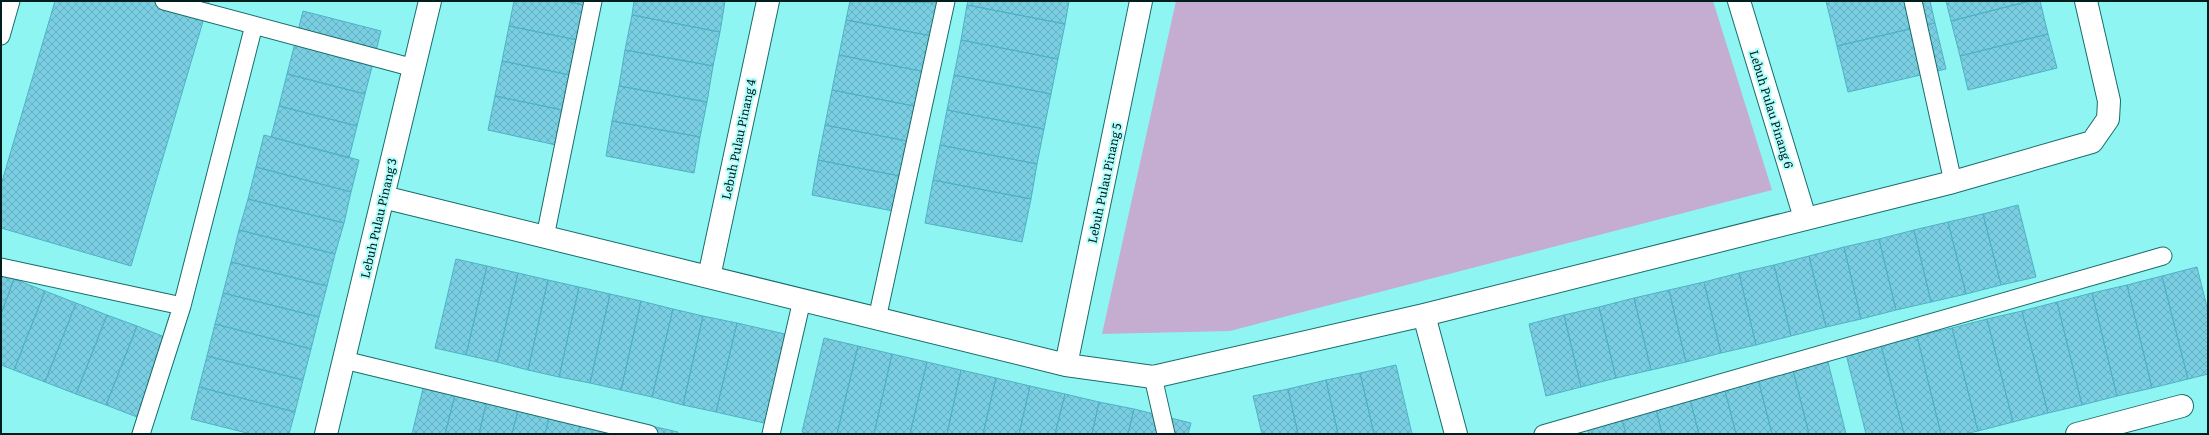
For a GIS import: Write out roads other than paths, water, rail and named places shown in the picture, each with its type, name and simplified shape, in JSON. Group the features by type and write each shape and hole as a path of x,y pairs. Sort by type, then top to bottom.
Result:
{"street":[{"name":"Lebuh Pulau Pinang 3","path":"326,434 430,1"},
{"name":"Lebuh Pulau Pinang 4","path":"710,277 768,1"},
{"name":"Lebuh Pulau Pinang 5","path":"1066,365 1141,1"},
{"name":"Lebuh Pulau Pinang 6","path":"1739,1 1805,218"},
{"path":"383,197 1066,365 1153,377 1424,315 1953,182 2092,142 2108,119 2109,100 2086,1"},
{"path":"1424,315 1456,434"},
{"path":"2087,432 2182,406"}],"lane":[{"path":"1,36 11,1"},
{"path":"164,1 414,68"},
{"path":"545,237 593,1"},
{"path":"877,319 946,1"},
{"path":"1913,1 1953,182"},
{"path":"141,434 182,306 254,25"},
{"path":"1543,434 2163,256"},
{"path":"1,267 182,306"},
{"path":"771,434 802,300"},
{"path":"344,360 649,434"},
{"path":"1153,377 1166,434"}]}
